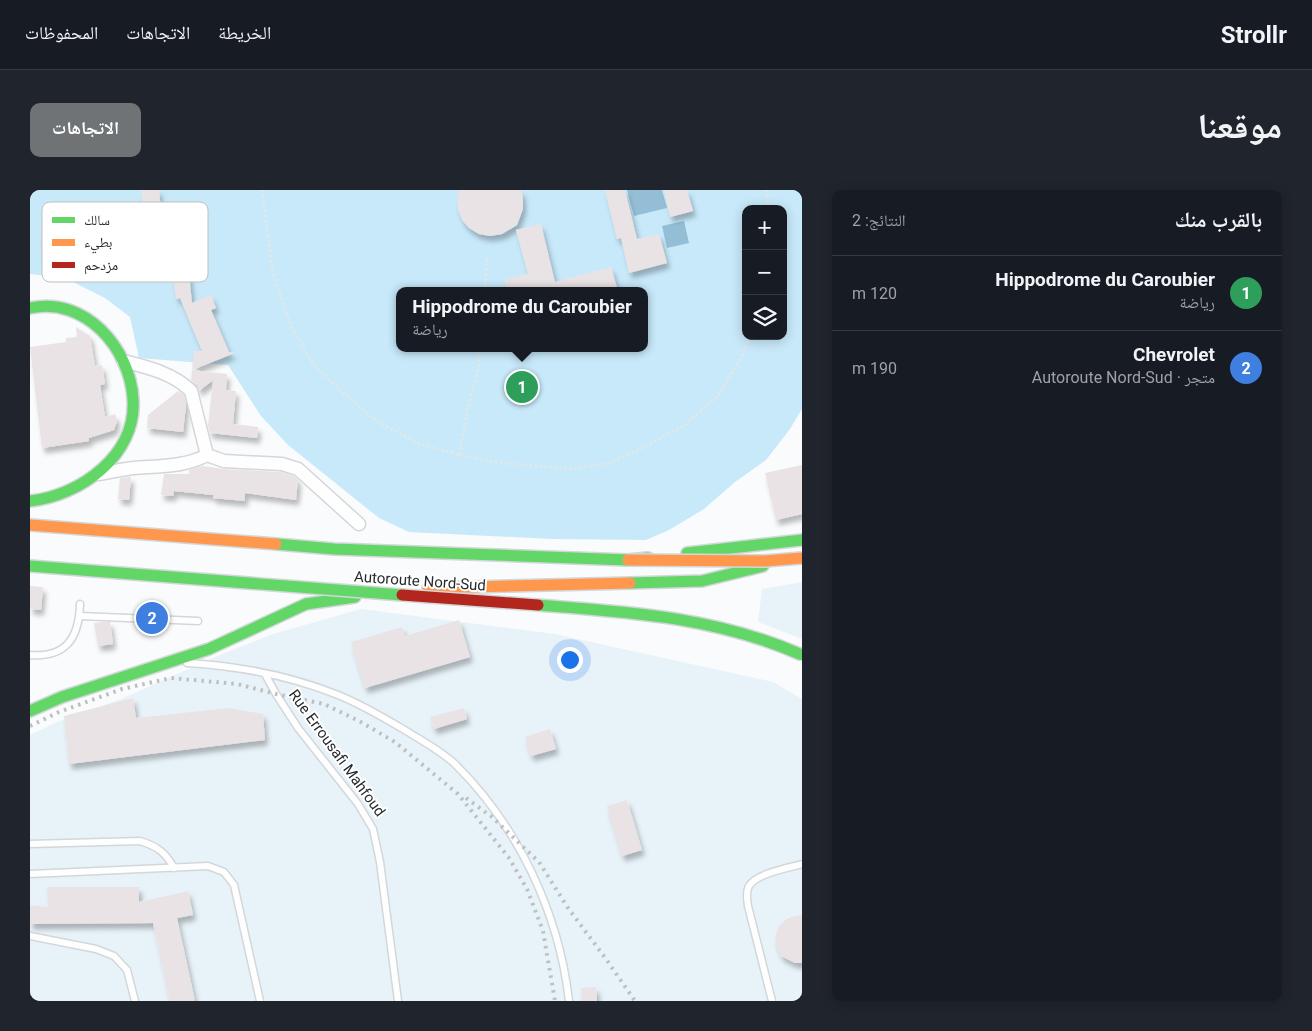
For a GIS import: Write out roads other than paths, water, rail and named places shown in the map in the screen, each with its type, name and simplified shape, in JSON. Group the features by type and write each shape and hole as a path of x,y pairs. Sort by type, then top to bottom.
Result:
{"main road":[{"path":"30,308 57,306 86,316 107,335 130,375 134,391 134,412 131,429 112,459 97,474 78,487 58,496 30,501"},
{"name":"Autoroute Nord-Sud","path":"30,525 334,549 628,560"},
{"path":"628,560 802,540"},
{"path":"628,560 765,561 802,557"},
{"path":"172,662 209,649 306,604 426,588 702,581 802,557"},
{"name":"Autoroute Nord-Sud","path":"30,566 641,613 697,622 745,634 785,647 802,655"},
{"name":"Rue Errousafi Mahfoud","path":"30,711 62,697 172,662"}],"street":[{"path":"123,361 153,368 185,385 191,392 207,455"},
{"path":"97,474 132,468 170,466 197,460 207,455 224,461 282,464 298,468 359,524"}],"lane":[{"path":"30,655 48,656 66,647 73,638 80,616 80,604"},
{"path":"80,616 198,621"},
{"name":"Rue Errousafi Mahfoud","path":"172,662 229,666 309,684 374,712 432,747 453,763 470,780 505,824 520,850 546,908 560,950 569,1001"},
{"name":"Rue Errousafi Mahfoud","path":"265,674 298,728 363,812 373,829 380,862 398,1001"},
{"path":"30,844 140,841 151,844 161,850 174,868"},
{"path":"772,1001 748,906 749,886 756,879 766,874 802,864"},
{"path":"30,874 208,866 224,872 230,878 237,893 260,1001"},
{"path":"30,936 96,949 114,956 127,970 131,979 135,1001"}],"railway":[{"path":"30,726 59,712 122,689 171,678 237,684 324,704 359,721 395,742 458,794 509,858 527,889 543,931 555,1001"},
{"path":"466,798 492,817 539,862 568,908 635,1001"}],"place":[{"name":"Hippodrome du Caroubier","path":"522,387"},
{"name":"Chevrolet","path":"152,618"}]}
